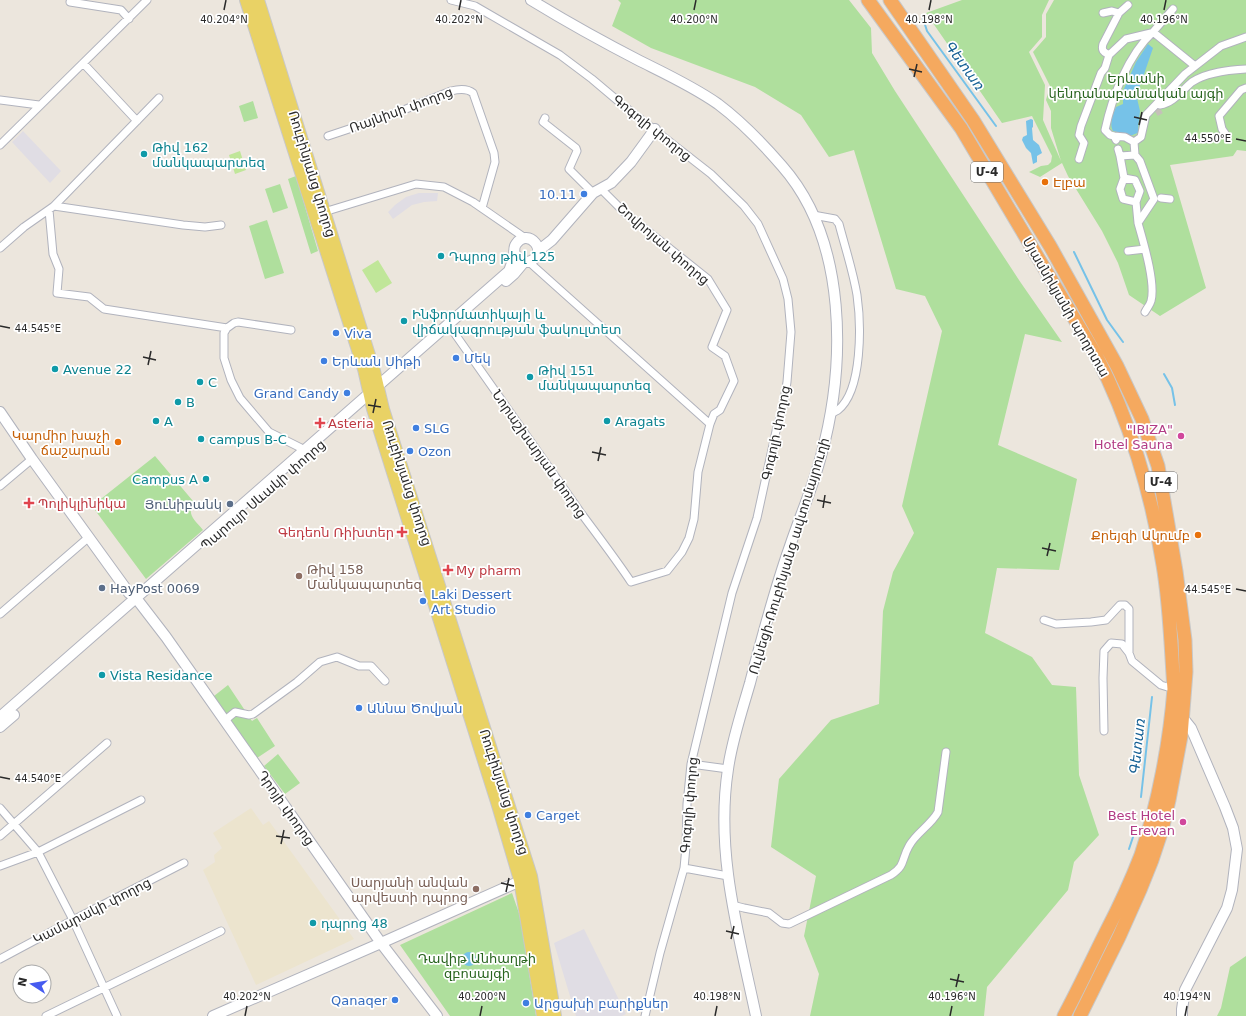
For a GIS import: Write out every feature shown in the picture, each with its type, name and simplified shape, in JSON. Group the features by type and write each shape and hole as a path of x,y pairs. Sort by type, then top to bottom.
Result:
{"highway":[{"name":"Մյասնիկյանի պողոտա","path":"868,0 961,128 1080,327 1107,377 1125,421 1155,522 1163,564 1174,689 1169,734 1150,826 1141,855 1127,890 1064,1016"},
{"name":"Մյասնիկյանի պողոտա","path":"890,0 973,120 1050,246 1104,341 1142,419 1158,466 1175,563 1186,640 1186,672 1183,718 1174,778 1162,830 1152,860 1119,937 1080,1016"}],"main road":[{"name":"Ռուբինյանց փողոց","path":"246,0 364,369 374,393 525,878 555,1016"},
{"name":"Ռուբինյանց փողոց","path":"258,0 374,371 374,393"},
{"name":"Ռուբինյանց փողոց","path":"525,878 543,1016"}],"street":[{"path":"0,145 147,0"},
{"name":"Գոգոլի փողոց","path":"451,0 475,6 560,55 711,174 744,206 758,224 783,279 788,299 791,332 787,382 783,407 776,431 757,518 732,594 691,764 686,804 686,847 684,868 660,953 645,1016"},
{"name":"Ուլնեցի-Ռուբինյանց ավտոմայրուղի","path":"531,0 592,36 695,89 718,104 744,126 785,169 798,187 813,214 829,262 834,294 837,349 830,414 817,471 790,546 774,597 736,734 728,769 724,824 728,876 732,904 756,1016"},
{"path":"70,2 121,10 129,18"},
{"path":"1109,55 1103,52 1103,44 1118,13 1128,5"},
{"path":"1159,198 1135,153 1134,142 1126,136 1115,138 1105,130 1114,98 1131,60 1146,39 1173,9"},
{"path":"1103,13 1112,11 1118,13"},
{"path":"1079,159 1084,143 1079,135 1081,126 1101,72 1109,55 1126,39 1152,33"},
{"path":"1152,33 1195,66"},
{"path":"1134,142 1141,137 1146,115 1185,74 1221,46 1246,37"},
{"path":"83,63 137,121"},
{"path":"1185,74 1162,107 1200,78 1229,70 1246,69"},
{"path":"1226,135 1222,129 1219,116 1241,90 1246,88"},
{"name":"Ռայնիսի փողոց","path":"328,136 391,115 456,89 468,90 473,93 494,153 495,162 482,208"},
{"path":"0,248 24,227 51,208 159,98"},
{"path":"0,100 39,105"},
{"path":"545,118 543,122 576,148 569,169 597,191"},
{"path":"515,254 517,258 532,255 548,243 597,191 611,182 631,162 655,130"},
{"path":"1118,149 1124,178 1120,189 1123,199 1136,202"},
{"path":"1120,156 1135,153"},
{"path":"1124,178 1135,180 1140,191 1136,202 1138,223 1150,268 1152,296 1151,302 1145,312"},
{"path":"1138,186 1150,180"},
{"path":"324,212 416,184 444,187 473,202 510,228 521,240 531,239 532,255 539,270 710,424"},
{"name":"Շովրոյան փողոց","path":"597,191 708,279 727,310 712,347 725,356 734,380 720,410 714,414 710,424 698,472 694,519 689,538 682,552 667,571 631,582"},
{"path":"1159,198 1170,199"},
{"path":"1138,223 1159,198"},
{"path":"51,208 183,225 205,227 221,225"},
{"path":"51,208 53,254 59,269 57,293 89,297 104,309 227,328"},
{"path":"813,214 835,219 838,224 857,294 860,324 858,361 853,385 846,400 839,409 830,414"},
{"name":"Պարույր Սևակի փողոց","path":"450,327 509,271 515,254 515,246 521,240"},
{"path":"1128,251 1145,248"},
{"name":"Պարույր Սևակի փողոց","path":"0,717 138,600 450,327 514,274 532,255"},
{"path":"291,330 238,322 234,323 227,328 224,333 224,358 231,380 240,398 269,432 306,450"},
{"name":"Նորաշխարյան փողոց","path":"450,327 581,513 612,553 631,582"},
{"name":"Պարույր Սևակի փողոց","path":"0,727 138,600 306,450 374,393"},
{"name":"Դրոյի փողոց","path":"0,404 133,590 138,600 166,637 381,943 437,1016"},
{"name":"Դրոյի փողոց","path":"0,412 32,459 130,593 138,600"},
{"path":"0,486 32,459"},
{"path":"0,614 89,537"},
{"path":"1044,620 1056,624 1106,620 1120,605 1125,605 1129,609 1129,653"},
{"path":"1104,731 1104,651 1111,644 1122,644 1129,653 1132,661 1161,686 1174,689"},
{"path":"224,720 236,712 249,715 254,714 297,682 320,662 338,657 359,666 371,666 385,681"},
{"path":"1182,1016 1185,990 1227,908 1232,890 1236,849 1232,828 1225,807 1191,728 1183,718"},
{"path":"0,836 107,743"},
{"path":"732,904 769,913 782,923 789,924 891,875 900,869 909,845 938,812 946,752"},
{"path":"691,764 728,769"},
{"path":"0,866 38,852 141,800"},
{"path":"0,808 38,852 73,920 117,1016"},
{"name":"Կամարակի փողոց","path":"0,959 184,863"},
{"path":"684,868 728,876"},
{"path":"213,1016 525,878"},
{"path":"46,1016 222,931"}],"shaded area":[{"path":"23,131 61,171 50,183 12,142"},
{"path":"419,193 438,193 437,201 412,205 393,219 388,212 395,205 406,197"},
{"path":"251,808 263,825 269,821 354,939 256,985 203,870 215,862 214,855 222,848 213,833"},
{"path":"584,929 626,1014 622,1016 576,1016 554,943"}],"green space":[{"path":"618,0 849,0 871,28 872,53 895,91 1021,283 1062,342 1025,334 998,445 1077,479 1059,570 997,568 985,633 1032,657 1052,685 1076,687 1079,775 1099,835 1074,862 1068,890 987,987 984,1016 810,1016 819,974 804,936 816,876 771,847 779,779 831,720 879,704 883,611 893,572 914,533 902,506 942,331 925,296 896,289 854,150 829,157 801,115 755,87 651,48 612,26 621,3"},
{"name":"Երևանի կենդանաբանական այգի","path":"962,0 1049,0 1042,15 1042,37 1029,52 1045,85 1043,120 1061,161 1051,128 1051,111 1046,100 1050,86 1033,52 1046,37 1046,14 1054,0 1246,0 1246,151 1237,150 1233,156 1170,165 1206,288 1160,316 1129,295 1118,263 1102,231 1068,176 1062,163 1040,177 1029,172 1041,166 1048,165 1051,162 1052,156 1032,116 1002,123 926,13"},
{"path":"253,101 258,118 244,122 239,106"},
{"path":"240,151 246,170 235,174 229,155"},
{"path":"296,176 318,251 311,254 288,179"},
{"path":"280,184 288,208 273,213 265,189"},
{"path":"267,220 284,273 265,279 249,226"},
{"path":"378,260 392,283 376,293 362,270"},
{"path":"155,456 193,501 191,506 192,517 203,530 146,579 92,506"},
{"path":"228,685 252,721 257,718 275,746 257,758 214,696"},
{"path":"278,754 300,783 285,794 264,766"},
{"name":"Դավիթ Անհաղթի զբոսայգի","path":"512,893 520,916 536,1016 450,1016 400,945"},
{"path":"1246,956 1246,1016 1217,1016 1221,1008 1230,967"}],"water":[{"path":"1148,44 1153,48 1136,94 1140,111 1138,129 1140,132 1130,136 1113,131 1111,122 1116,107 1123,104 1123,91 1136,62"},
{"path":"1031,119 1033,120 1033,140 1039,145 1042,153 1037,156 1037,162 1033,164 1031,153 1026,148 1022,140 1023,137 1027,135 1026,121"},
{"path":"466,952 472,952 476,956 476,962 472,966 466,966 462,962 462,956"}],"waterway":[{"name":"Գետառ","path":"922,15 927,31 996,126"},
{"name":"Գետառ","path":"1074,252 1107,320 1123,342"},
{"name":"Գետառ","path":"1164,374 1172,388 1175,405"},
{"name":"Գետառ","path":"1141,797 1152,697"},
{"name":"Գետառ","path":"1129,849 1133,837"}],"tunnel":[{"path":"1156,113 1161,110"}],"place":[{"name":"Թիվ 162 մանկապարտեզ","path":"144,154"},
{"name":"Էլբա","path":"1045,182"},
{"name":"10.11","path":"584,194"},
{"name":"Դպրոց թիվ 125","path":"441,256"},
{"name":"Ինֆորմատիկայի և վիճակագրության ֆակուլտետ","path":"404,321"},
{"name":"Viva","path":"336,333"},
{"name":"Մեկ","path":"456,358"},
{"name":"Երևան Սիթի","path":"324,361"},
{"name":"Avenue 22","path":"55,369"},
{"name":"Թիվ 151 մանկապարտեզ","path":"530,377"},
{"name":"C","path":"200,382"},
{"name":"Grand Candy","path":"347,393"},
{"name":"B","path":"178,402"},
{"name":"A","path":"156,421"},
{"name":"Aragats","path":"607,421"},
{"name":"Asteria","path":"320,423"},
{"name":"SLG","path":"416,428"},
{"name":"\"IBIZA\" Hotel Sauna","path":"1181,436"},
{"name":"campus B-C","path":"201,439"},
{"name":"Կարմիր խաչի ճաշարան","path":"118,442"},
{"name":"Ozon","path":"410,451"},
{"name":"Campus A","path":"206,479"},
{"name":"Պոլիկլինիկա","path":"29,503"},
{"name":"Յունիբանկ","path":"230,504"},
{"name":"Գեդեոն Ռիխտեր","path":"402,532"},
{"name":"Քրեյզի Ակումբ","path":"1198,535"},
{"name":"My pharm","path":"448,570"},
{"name":"Թիվ 158 Մանկապարտեզ","path":"299,576"},
{"name":"HayPost 0069","path":"102,588"},
{"name":"Laki Dessert Art Studio","path":"423,601"},
{"name":"Vista Residance","path":"102,675"},
{"name":"Աննա Ծովյան","path":"359,708"},
{"name":"Carget","path":"528,815"},
{"name":"Best Hotel Erevan","path":"1183,822"},
{"name":"Սարյանի անվան արվեստի դպրոց","path":"476,889"},
{"name":"դպրոց 48","path":"313,923"},
{"name":"Qanaqer","path":"395,1000"},
{"name":"Արցախի բարիքներ","path":"526,1003"}]}
